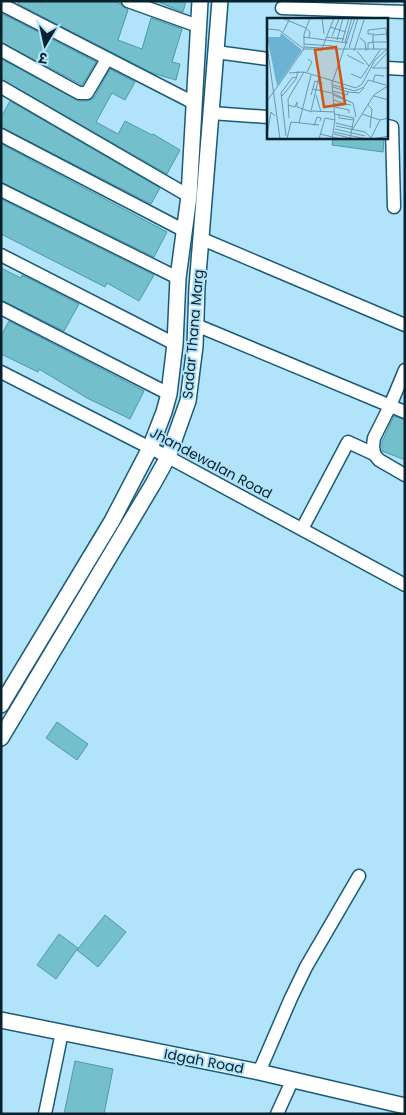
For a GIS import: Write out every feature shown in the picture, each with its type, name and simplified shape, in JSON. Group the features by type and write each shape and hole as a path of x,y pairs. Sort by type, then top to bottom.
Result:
{"street":[{"path":"128,1 198,26"},
{"name":"Sadar Thana Marg","path":"1,705 112,521 150,448 169,394 175,344 178,278 189,196 200,1"},
{"name":"Sadar Thana Marg","path":"1,738 168,456 188,401 195,346 220,1"},
{"path":"1,4 194,103"},
{"path":"282,8 405,12"},
{"path":"1,50 79,94 87,93 107,59"},
{"path":"216,52 267,59"},
{"path":"388,68 405,69"},
{"path":"1,87 189,196"},
{"path":"211,113 267,117"},
{"path":"388,126 392,127 394,208"},
{"path":"1,135 185,231"},
{"path":"1,190 178,278"},
{"path":"202,239 405,325"},
{"path":"1,254 175,344"},
{"path":"1,308 169,394"},
{"path":"196,325 405,412"},
{"path":"374,454 374,438 405,370"},
{"name":"Jhandewalan Road","path":"1,372 168,456 302,529 404,581"},
{"path":"302,529 348,442 374,454 379,460 405,474"},
{"path":"259,1072 290,998 359,876"},
{"name":"Idgah Road","path":"1,1020 259,1072 405,1106"},
{"path":"45,1114 62,1032"},
{"path":"277,1114 292,1081"}],"building":[{"path":"19,1 112,1 121,4 128,10 118,40 142,49 151,18 182,29 172,62 180,64 176,80 152,73 18,4"},
{"path":"156,1 186,1 183,12"},
{"path":"3,14 96,62 82,85 1,42 1,18"},
{"path":"1,59 79,101 87,101 94,98 110,69 135,82 125,100 112,93 96,122 118,134 125,121 153,134 180,150 167,174 1,79"},
{"path":"10,101 160,188 151,204 1,127 1,117"},
{"path":"333,139 384,139 383,152 332,145"},
{"path":"1,144 167,232 154,257 1,182"},
{"path":"1,199 154,275 139,301 107,283 105,287 1,234"},
{"path":"1,268 21,278 22,275 79,304 64,331 1,300"},
{"path":"9,321 144,391 130,419 87,398 39,369 38,372 1,354 1,336"},
{"path":"394,416 405,420 405,460 382,451 382,442"},
{"path":"57,722 88,744 77,760 46,738"},
{"path":"105,915 126,932 98,967 77,950"},
{"path":"59,934 78,948 56,979 37,965"},
{"path":"75,1061 113,1069 104,1114 64,1114"}]}
